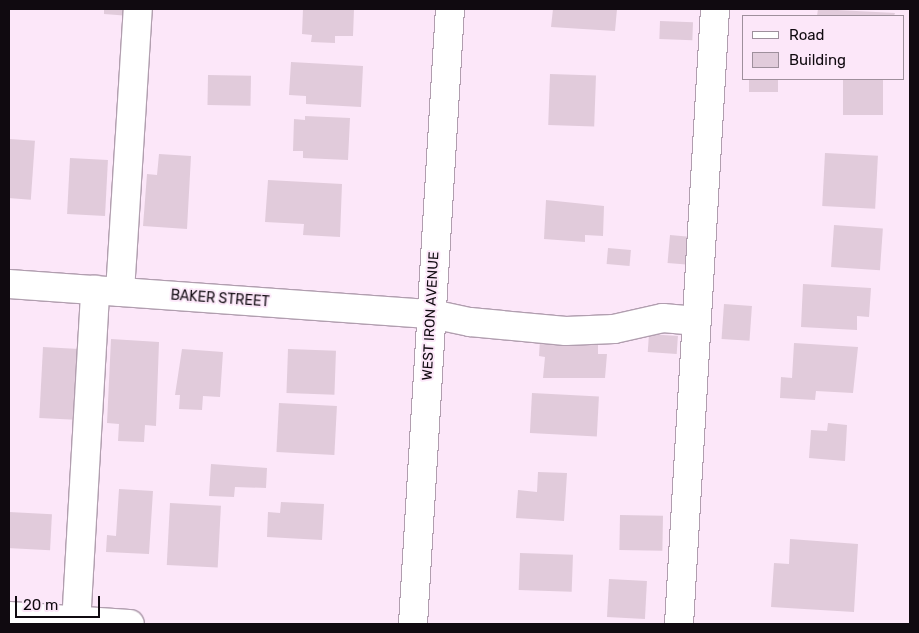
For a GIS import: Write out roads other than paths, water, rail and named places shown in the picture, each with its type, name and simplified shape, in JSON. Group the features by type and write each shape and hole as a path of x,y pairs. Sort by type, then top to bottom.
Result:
{"street":[{"path":"76,622 107,291 138,9"},
{"name":"WEST IRON AVENUE","path":"413,624 450,9"},
{"path":"679,624 715,9"},
{"name":"BAKER STREET","path":"9,284 432,314 470,322 566,331 614,329 663,318 697,321"},
{"path":"9,616 76,622 130,624"}]}
